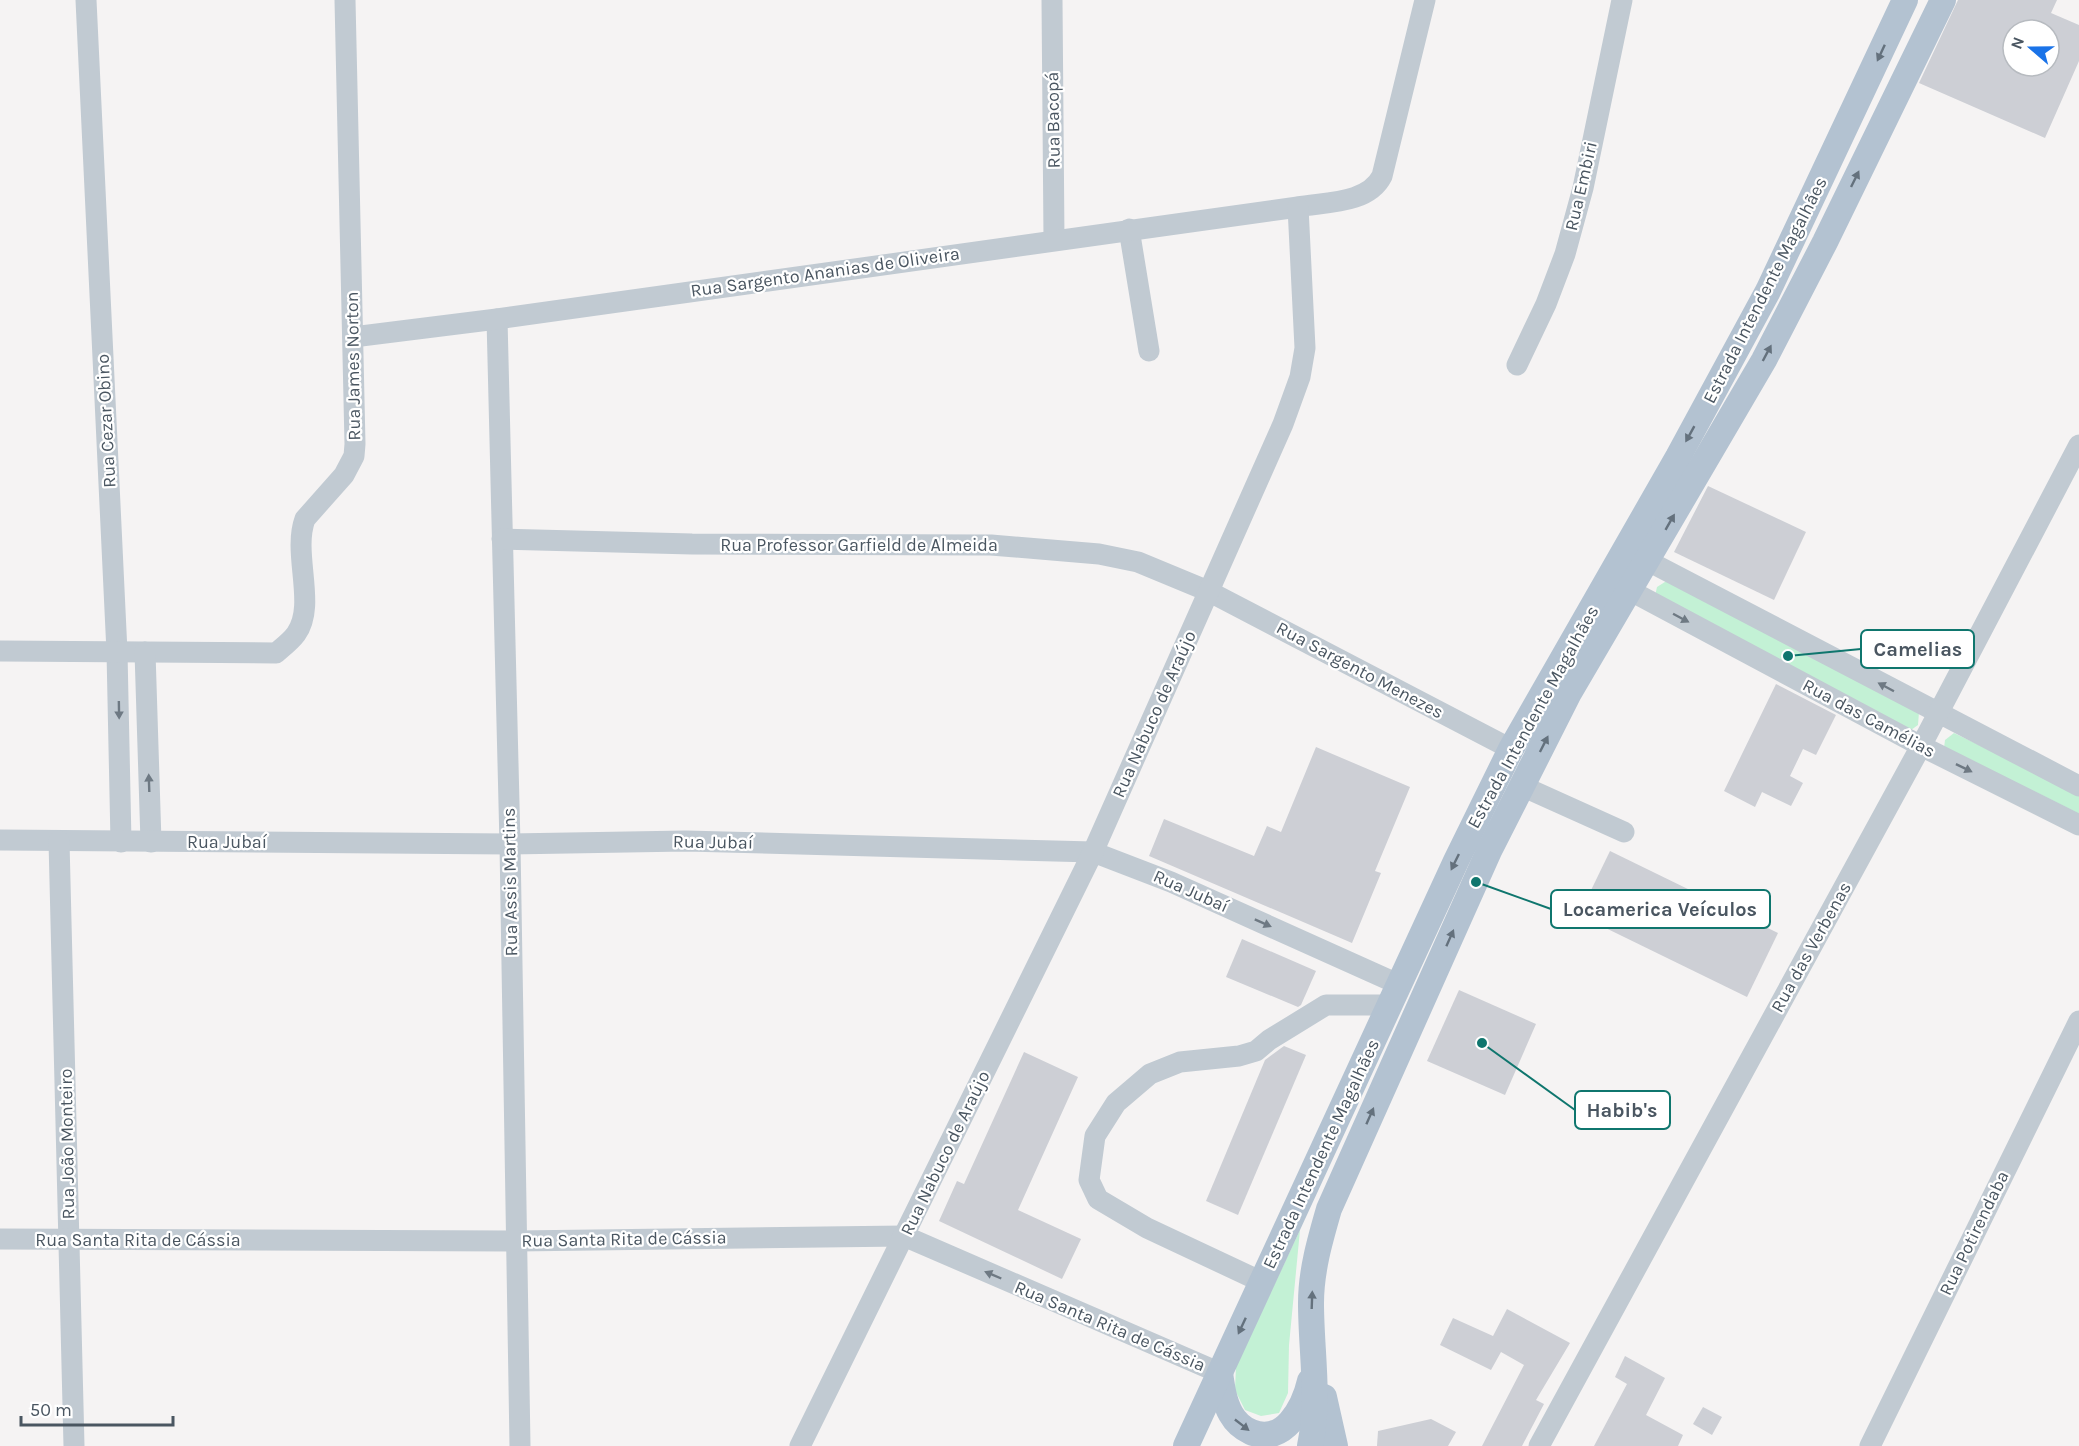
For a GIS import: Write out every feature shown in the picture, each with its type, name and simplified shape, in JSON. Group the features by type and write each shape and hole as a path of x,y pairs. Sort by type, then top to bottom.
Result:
{"main road":[{"name":"Estrada Intendente Magalhães","path":"1186,1446 1393,995 1511,749 1672,467 1768,291 1905,0"},
{"name":"Estrada Intendente Magalhães","path":"1310,1446 1315,1422 1315,1359 1311,1302 1316,1256 1329,1209 1489,851 1569,693 1769,350 1942,0"},
{"path":"1220,1373 1230,1413 1241,1427 1258,1434 1272,1433 1287,1426 1299,1411 1315,1359"},
{"path":"1315,1359 1335,1446"}],"street":[{"name":"Rua Cezar Obino","path":"86,0 117,652 121,842"},
{"name":"Rua James Norton","path":"0,651 276,653 296,634 305,613 300,555 304,519 344,475 354,456 345,0"},
{"name":"Rua Bacopá","path":"1052,0 1054,239"},
{"path":"1298,207 1360,196 1378,184 1425,0"},
{"name":"Rua Embiri","path":"1518,365 1546,304 1565,254 1583,188 1623,0"},
{"name":"Rua Sargento Ananias de Oliveira","path":"353,337 1298,207"},
{"name":"Rua Nabuco de Araújo","path":"800,1446 1093,852 1283,424 1300,377 1305,348 1298,207"},
{"path":"1129,230 1149,351"},
{"name":"Rua Assis Martins","path":"497,319 510,844 520,1446"},
{"name":"Rua das Verbenas","path":"1539,1446 1921,746 2079,446"},
{"name":"Rua Professor Garfield de Almeida","path":"502,539 692,544 991,545 1053,549 1099,554 1138,562 1208,591"},
{"name":"Rua das Camélias","path":"1648,561 2079,786"},
{"name":"Rua das Camélias","path":"1629,590 1921,746 2079,825"},
{"name":"Rua Sargento Menezes","path":"1208,591 1511,749"},
{"path":"145,652 151,842"},
{"path":"1522,786 1624,832"},
{"name":"Rua Jubaí","path":"0,840 510,844 686,841 1093,852 1171,882 1393,995"},
{"name":"Rua João Monteiro","path":"59,841 74,1446"},
{"path":"1262,1282 1147,1228 1098,1199 1089,1180 1095,1136 1116,1102 1150,1074 1179,1062 1239,1056 1256,1051 1269,1040 1326,1005 1393,995"},
{"name":"Rua Potirendaba","path":"1870,1446 2079,1021"},
{"name":"Rua Santa Rita de Cássia","path":"0,1239 69,1241 516,1240 904,1236 1220,1373"}],"green space":[{"path":"1668,580 1919,712 1918,725 1911,730 1655,596 1657,587"},
{"path":"1954,733 2079,793 2079,819 1944,748 1945,740"},
{"path":"1300,1230 1289,1345 1288,1393 1279,1413 1261,1416 1245,1410 1235,1390 1236,1366"}],"building":[{"path":"1958,0 2057,0 2051,13 2079,25 2079,61 2045,138 1919,83"},
{"path":"1708,486 1806,532 1774,600 1674,552"},
{"path":"1776,684 1836,715 1816,755 1803,749 1790,776 1803,783 1791,806 1762,792 1755,807 1724,791"},
{"path":"1316,747 1410,787 1375,871 1381,873 1352,943 1149,856 1164,819 1254,856 1267,826 1281,832"},
{"path":"1610,851 1778,933 1747,997 1579,915"},
{"path":"1242,939 1316,971 1301,1005 1298,1007 1226,977"},
{"path":"1459,990 1536,1024 1505,1095 1427,1061"},
{"path":"1284,1046 1306,1055 1238,1215 1206,1201 1265,1060"},
{"path":"1024,1052 1078,1077 1018,1210 1081,1239 1062,1279 939,1221 957,1181 964,1184"},
{"path":"1507,1309 1570,1343 1536,1400 1544,1404 1522,1446 1482,1446 1524,1365 1501,1352 1491,1370 1440,1345 1453,1318 1493,1336"},
{"path":"1625,1356 1665,1378 1646,1415 1683,1435 1678,1446 1594,1446 1627,1384 1615,1377"},
{"path":"1703,1407 1722,1417 1712,1435 1693,1424"},
{"path":"1431,1419 1456,1432 1448,1446 1377,1446 1378,1431"}],"place":[{"name":"Camelias","path":"1788,656"},
{"name":"Locamerica Veículos","path":"1476,882"},
{"name":"Habib's","path":"1482,1043"}]}
